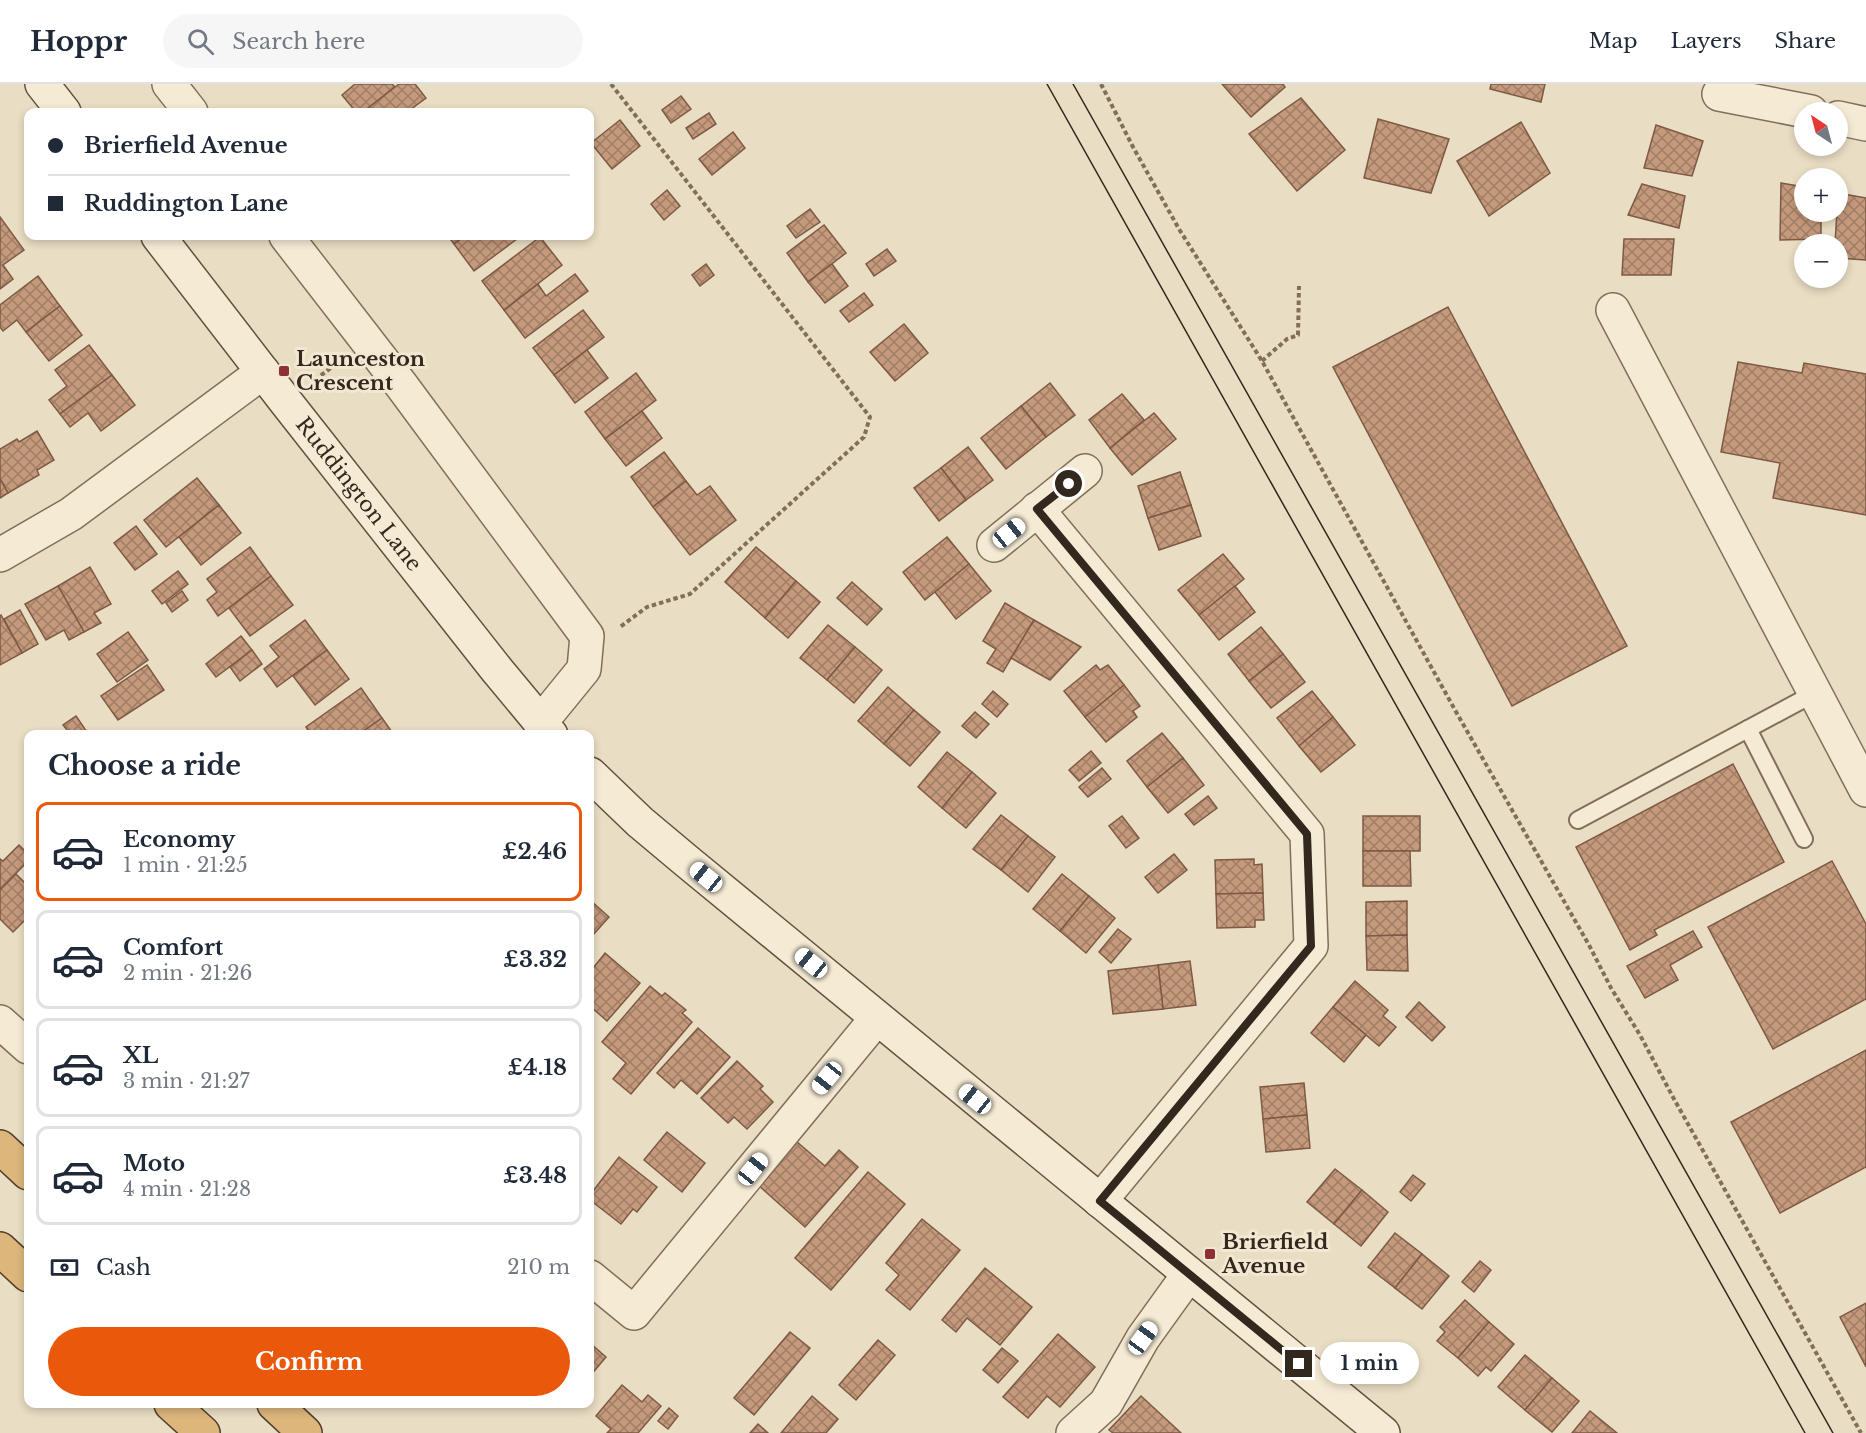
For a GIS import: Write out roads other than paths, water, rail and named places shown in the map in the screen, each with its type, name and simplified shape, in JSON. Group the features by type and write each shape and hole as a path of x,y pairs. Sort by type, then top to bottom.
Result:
{"highway":[{"path":"0,1147 24,1169"},
{"path":"0,1249 24,1271"},
{"path":"175,1408 203,1433"},
{"path":"278,1408 305,1433"}],"street":[{"path":"42,84 61,108"},
{"path":"169,84 188,108"},
{"path":"1719,94 1794,109"},
{"path":"1848,120 1866,124"},
{"name":"Ruddington Lane","path":"161,240 545,729 584,669 587,636 289,240"},
{"path":"1613,310 1865,787"},
{"path":"0,555 70,514 263,372"},
{"path":"994,545 1085,471"},
{"path":"1037,509 1307,834 1311,946 1100,1201"},
{"path":"594,778 640,822 1383,1433"},
{"path":"594,1280 634,1314 877,1018"},
{"path":"0,1022 24,1043"},
{"path":"1072,1433 1106,1402 1143,1338 1189,1274"}],"lane":[{"path":"1578,820 1815,693"},
{"path":"1748,729 1804,839"}],"tram line":[{"path":"1047,84 1805,1433"},
{"path":"1073,84 1833,1433"}],"place":[{"name":"Launceston Crescent","path":"284,371"},
{"name":"Brierfield Avenue","path":"1210,1254"}]}
